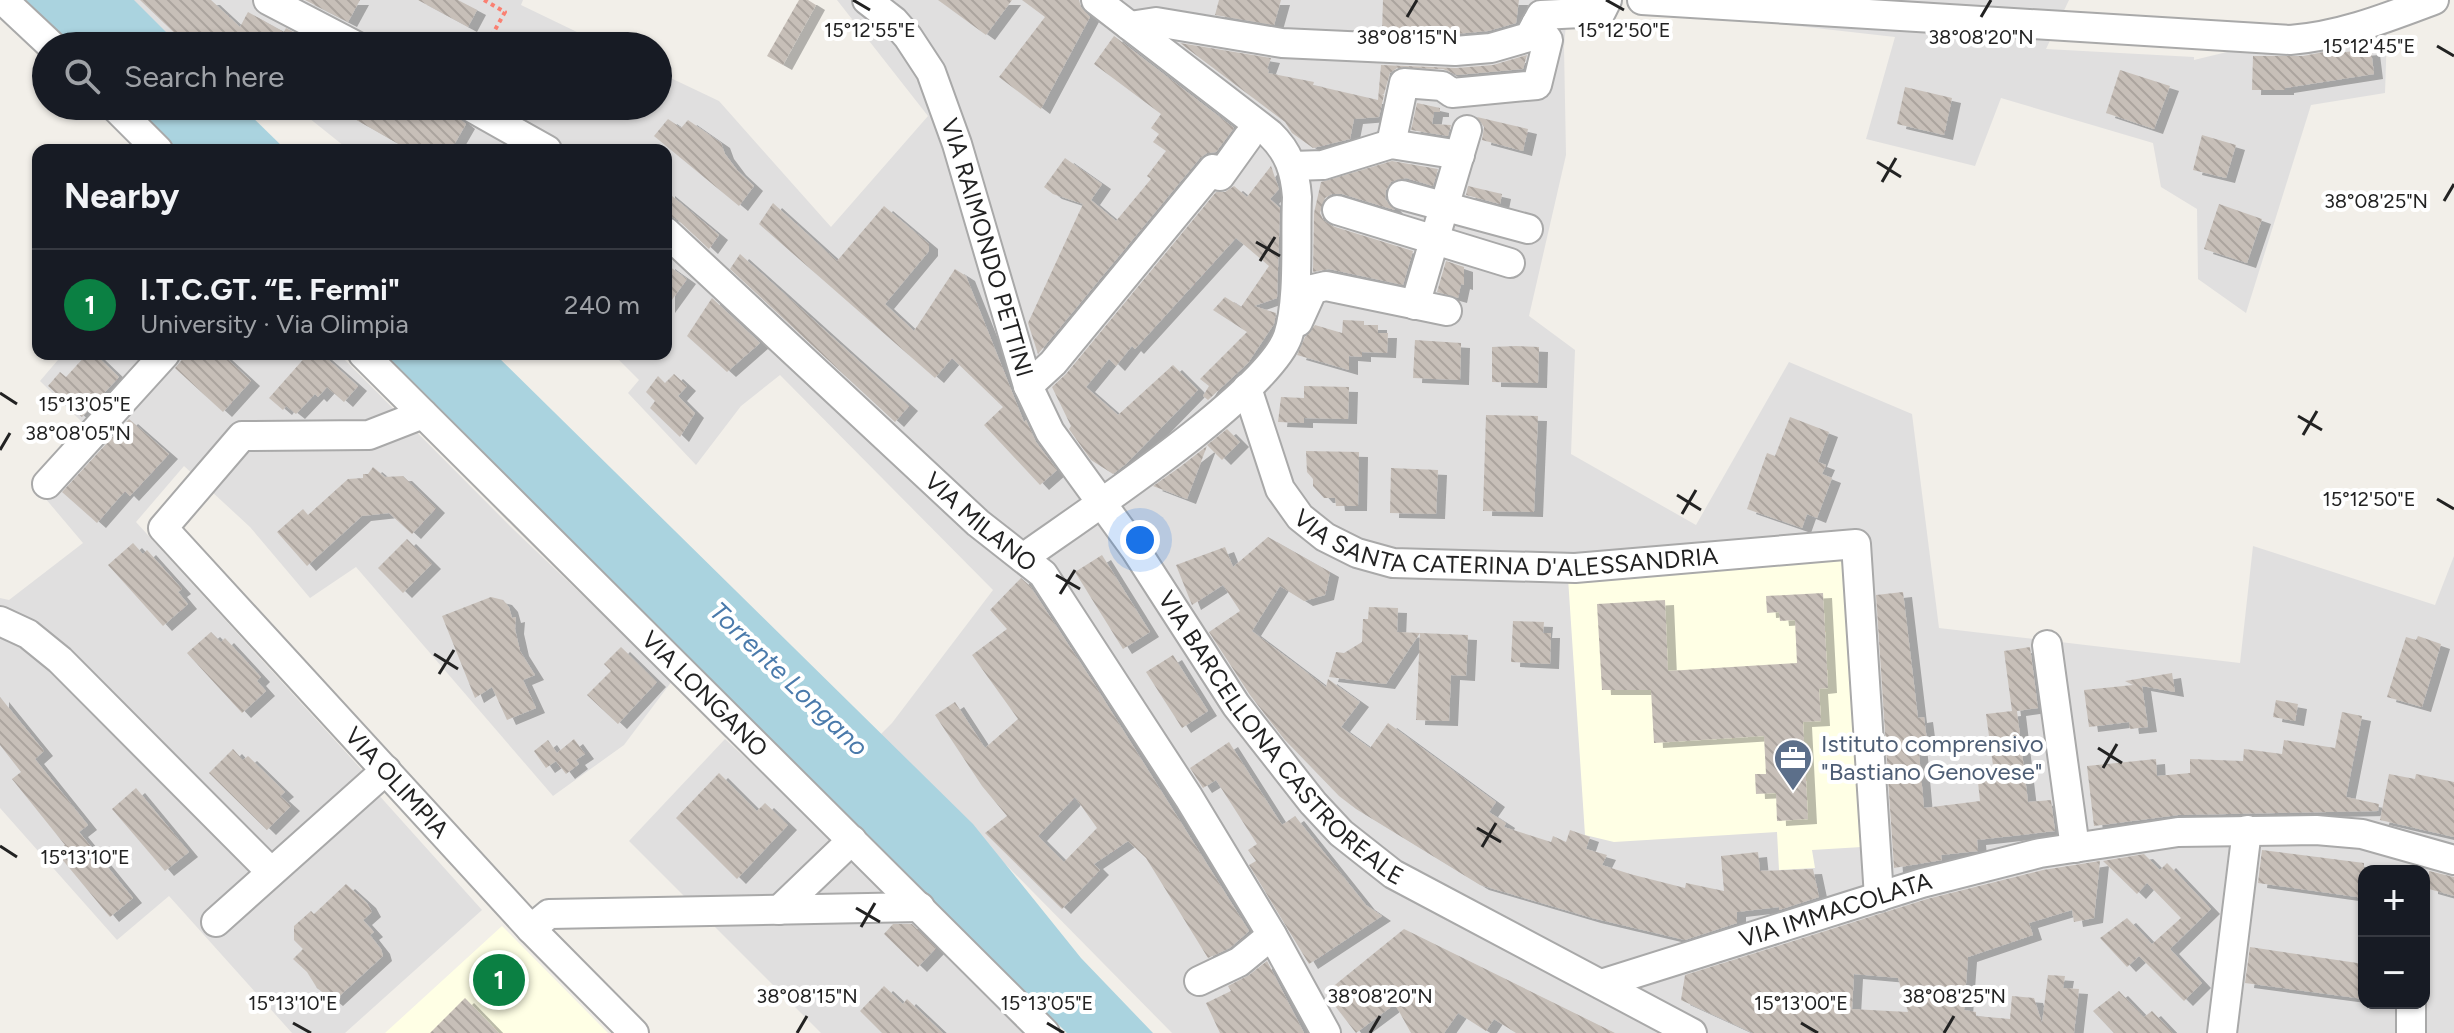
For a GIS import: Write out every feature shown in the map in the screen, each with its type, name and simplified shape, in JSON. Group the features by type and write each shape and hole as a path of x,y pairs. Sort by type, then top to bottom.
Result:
{"street":[{"path":"3,0 37,32"},
{"path":"268,0 329,32"},
{"name":"VIA RAIMONDO PETTINI","path":"867,0 894,21 931,72 943,102 1028,386 1050,432 1102,501"},
{"path":"1023,558 1214,418 1247,388 1275,361 1291,326 1294,304 1297,197 1287,152 1270,134 1096,0"},
{"path":"1130,26 1156,22 1282,43 1455,51 1491,48 1529,37 1541,15 1601,12 1607,0"},
{"path":"1642,0 1716,2 2290,40 2330,36 2434,0"},
{"path":"1391,144 1404,83 1442,86 1452,93 1537,85 1548,40 1536,24"},
{"path":"128,120 152,144"},
{"path":"494,120 536,144"},
{"path":"1028,386 1053,363 1213,169 1220,176 1248,137"},
{"path":"1292,166 1323,165 1391,144 1464,143 1432,239 1415,305"},
{"path":"1402,195 1528,229"},
{"path":"1337,210 1510,263"},
{"name":"VIA MILANO","path":"672,238 978,523 1043,574 1272,935 1326,1033"},
{"path":"1291,326 1299,321 1313,289 1326,286 1447,311"},
{"path":"47,484 160,360"},
{"name":"VIA LONGANO","path":"369,360 1045,1033"},
{"name":"VIA SANTA CATERINA D'ALESSANDRIA","path":"1247,388 1280,489 1300,517 1325,537 1357,553 1393,563 1575,568 1856,544 1879,897"},
{"name":"VIA OLIMPIA","path":"423,414 369,435 242,436 163,528 531,929 634,1033"},
{"name":"VIA BARCELLONA CASTROREALE","path":"1102,501 1236,705 1313,803 1365,854 1393,874 1601,984 1676,1029"},
{"path":"0,621 28,634 60,660 271,872"},
{"path":"2047,645 2075,848"},
{"path":"216,922 386,770"},
{"path":"2222,1033 2247,830"},
{"name":"VIA IMMACOLATA","path":"1601,984 1984,866 2178,832 2341,831 2412,858 2454,860"},
{"path":"779,910 852,840"},
{"path":"531,929 549,914 920,907"},
{"path":"1199,981 1239,962 1272,935"},
{"path":"2411,1009 2411,1033"}],"path":[{"path":"484,0 505,12 494,32"}],"shaded area":[{"path":"113,0 523,0 521,5 577,32 144,32"},
{"path":"837,0 1568,0 1564,47 1566,155 1529,316 1575,350 1571,454 1696,525 1789,362 1912,414 1939,628 2240,663 2253,546 2435,605 2454,556 2454,1033 1172,1033 879,736 993,590 780,375 741,406 696,465 628,393 639,380 619,360 672,360 672,144 342,144 312,120 672,120 672,79 719,101 831,227 928,116"},
{"path":"1723,0 2069,0 2046,49 2194,57 2194,60 2231,51 2286,51 2387,33 2385,93 2311,105 2246,313 2198,279 2197,209 2161,187 2153,143 2001,98 1975,166 1866,139 1895,37 1720,17"},
{"path":"58,360 345,360 512,528 672,681 624,745 553,796 356,567 310,598 250,527 184,466 136,522 362,770 359,773 482,910 345,1033 292,1033 169,896 117,940 0,808 0,598 9,600 83,543 34,485 84,424 40,381"},
{"path":"1845,559 1862,847 1812,850 1815,868 1779,870 1777,832 1614,842 1585,835 1568,578"},
{"path":"725,739 985,980 1036,1033 821,1033 629,841"},
{"path":"502,926 608,1033 385,1033"}],"water":[{"path":"26,0 134,0 166,32 58,32"},
{"path":"146,120 255,120 280,144 170,144"},
{"name":"Torrente Longano","path":"387,360 501,360 973,824 1081,958 1153,1033 1067,1033 721,694"}],"building":[{"path":"140,0 211,0 240,27 248,12 284,32 173,32"},
{"path":"305,0 360,0 348,22"},
{"path":"418,0 458,0 477,10 468,27"},
{"path":"799,0 808,0 816,5 783,65 767,56"},
{"path":"938,0 1012,0 986,35"},
{"path":"1022,0 1079,0 1090,17 1041,109 999,77 1045,17"},
{"path":"1219,0 1281,0 1274,25 1215,15"},
{"path":"1383,0 1519,0 1516,23 1488,31 1455,34 1382,31"},
{"path":"1114,36 1234,128 1216,152 1200,158 1038,354 1028,323 1083,204 1053,194 1044,187 1065,158 1102,184 1091,200 1116,221 1151,179 1147,176 1166,151 1153,142 1159,134 1151,128 1161,114 1094,64"},
{"path":"1180,43 1271,58 1268,73 1378,100 1381,65 1456,68 1493,65 1527,55 1523,69 1457,75 1443,69 1397,68 1390,73 1382,94 1379,117 1354,119 1350,139 1313,148 1292,133 1285,122"},
{"path":"2344,48 2345,52 2371,50 2374,74 2285,90 2252,90 2253,56 2303,56"},
{"path":"2120,70 2170,86 2154,129 2106,113"},
{"path":"1905,87 1952,98 1944,135 1897,124"},
{"path":"1417,103 1440,108 1440,112 1434,112 1432,124 1451,125 1448,136 1411,130"},
{"path":"1477,117 1528,129 1523,151 1482,140 1484,127"},
{"path":"356,120 461,120 466,124 454,144 398,144"},
{"path":"667,120 681,128 688,120 721,143 737,170 754,186 739,206 672,151 672,144 664,144 654,136"},
{"path":"2202,135 2236,145 2226,178 2193,170"},
{"path":"1392,161 1438,169 1433,186 1406,178 1391,182 1385,199 1395,210 1342,194 1332,194 1325,198 1320,213 1324,221 1332,226 1413,251 1403,285 1329,269 1313,272 1314,213 1321,182"},
{"path":"1271,166 1279,189 1270,199 1280,208 1277,298 1254,306 1276,313 1274,324 1248,363 1208,400 1203,396 1209,386 1200,379 1247,332 1213,310 1225,297 1241,307 1269,266 1236,238 1135,349 1132,346 1116,366 1109,359 1086,387 1118,415 1173,365 1198,390 1113,474 1091,460 1069,429 1071,426 1052,387 1216,192 1225,192 1234,186 1247,197"},
{"path":"1468,186 1502,194 1500,204 1466,195"},
{"path":"672,196 719,235 709,249 672,218"},
{"path":"773,203 837,261 884,206 929,244 929,251 885,304 914,331 955,269 966,276 1024,422 1026,420 1036,442 1057,470 1040,485 984,425 1003,407 952,358 935,378 759,224"},
{"path":"2219,204 2262,219 2247,263 2204,249"},
{"path":"740,254 909,406 895,422 730,269"},
{"path":"1446,261 1464,267 1464,285 1461,284 1458,298 1437,292"},
{"path":"672,268 687,279 672,300"},
{"path":"712,298 760,343 727,372 687,336"},
{"path":"1343,320 1378,325 1378,333 1388,333 1387,353 1362,352 1362,357 1349,356 1349,370 1297,355 1305,337 1315,325 1342,333"},
{"path":"1415,340 1461,343 1460,380 1413,378"},
{"path":"1492,347 1539,347 1538,383 1492,382"},
{"path":"82,360 101,360 119,377 82,417 48,386 60,372 66,377"},
{"path":"182,360 228,360 251,381 223,412 175,368"},
{"path":"303,360 329,360 358,386 344,402 327,387 318,397 315,394 296,414 286,406 283,410 269,398"},
{"path":"674,374 687,386 678,396 695,413 680,437 650,408 655,401 646,392 658,376 665,383"},
{"path":"1304,386 1349,387 1348,419 1304,418 1304,423 1278,422 1281,397 1304,398"},
{"path":"1486,415 1538,416 1534,512 1483,511"},
{"path":"1790,417 1829,432 1818,462 1826,465 1822,474 1832,478 1817,518 1807,514 1802,528 1747,509 1767,453 1775,456"},
{"path":"129,419 169,454 130,496 125,491 97,523 62,492"},
{"path":"1227,429 1240,442 1222,460 1207,445"},
{"path":"1207,446 1187,499 1153,486 1180,467"},
{"path":"1306,451 1359,452 1358,506 1336,506 1335,498 1324,498 1313,486 1313,479 1307,472"},
{"path":"373,467 385,477 403,476 436,508 412,534 389,513 362,516 307,566 277,532 303,509 308,515 348,479 363,478 363,474 368,474"},
{"path":"1391,468 1438,470 1436,514 1390,513"},
{"path":"1268,537 1330,572 1325,595 1304,601 1280,586 1252,631 1326,687 1328,679 1360,702 1341,727 1370,748 1388,723 1496,802 1489,812 1506,823 1504,827 1551,842 1553,836 1566,842 1570,830 1590,837 1586,849 1607,855 1602,865 1685,888 1686,883 1724,891 1721,856 1758,852 1760,871 1813,869 1819,897 1779,910 1779,907 1737,912 1737,923 1685,940 1592,918 1480,885 1356,809 1339,796 1284,739 1250,695 1209,632 1240,611 1223,585 1192,605 1176,565 1225,547 1233,567"},
{"path":"407,539 432,564 403,593 378,568"},
{"path":"133,543 143,554 147,550 182,589 178,592 188,604 163,626 108,565"},
{"path":"1102,555 1150,632 1123,649 1075,572"},
{"path":"1021,578 1030,586 1249,931 1230,948 1208,958 1146,858 1128,841 1094,864 1100,870 1062,909 985,833 1007,816 982,786 935,715 955,702 985,748 1018,719 972,655 1007,629 990,610","holes":["1075,797 1097,828 1064,862 1038,836"]},
{"path":"1903,592 1918,718 1924,717 1927,740 1918,742 1924,808 1980,801 1978,782 1995,780 1986,714 2012,711 2004,651 2030,647 2038,708 2017,711 2028,802 2051,800 2055,831 1977,840 1978,851 1941,855 1942,860 1894,868 1876,595"},
{"path":"1823,593 1828,688 1819,689 1821,721 1803,722 1808,819 1777,821 1776,793 1756,794 1755,774 1766,774 1764,736 1654,743 1651,690 1602,690 1597,604 1665,600 1668,671 1797,663 1795,620 1780,621 1779,612 1767,613 1766,596"},
{"path":"491,597 503,600 512,618 516,617 520,651 535,675 523,680 536,708 507,720 492,687 475,698 442,616"},
{"path":"1369,607 1398,608 1397,632 1420,633 1386,684 1329,677 1336,652 1344,653 1362,642 1363,619 1368,619"},
{"path":"1513,621 1544,622 1543,633 1551,633 1550,664 1511,662"},
{"path":"211,632 221,642 225,638 261,677 257,681 266,691 242,713 187,653"},
{"path":"1420,633 1468,635 1466,676 1451,675 1449,721 1416,720"},
{"path":"2418,636 2441,644 2422,707 2387,697 2406,637 2416,640"},
{"path":"621,647 657,682 618,724 587,695 611,671 604,664"},
{"path":"1173,655 1208,711 1182,728 1146,672"},
{"path":"2172,673 2175,692 2142,686 2148,727 2130,729 2129,722 2089,727 2084,690 2133,685 2125,681"},
{"path":"0,697 44,751 35,759 88,825 79,832 133,898 110,917 56,852 65,845 12,779 21,772 0,745"},
{"path":"2276,700 2298,704 2295,721 2273,717"},
{"path":"2342,712 2362,716 2346,797 2379,804 2378,811 2178,815 2094,826 2087,766 2156,759 2157,776 2190,773 2190,759 2243,761 2244,749 2282,754 2284,740 2335,748"},
{"path":"574,739 585,754 576,760 579,764 566,774 556,761 546,768 534,751 548,740 557,753"},
{"path":"1229,742 1282,825 1295,816 1366,905 1382,916 1309,964 1249,865 1256,861 1248,850 1257,844 1216,780 1203,788 1190,768"},
{"path":"233,749 243,760 248,756 285,792 280,796 291,806 267,830 209,773"},
{"path":"719,773 757,811 765,803 788,825 737,879 676,818"},
{"path":"2389,774 2415,779 2416,774 2454,782 2454,837 2380,820"},
{"path":"136,788 189,852 165,871 112,809"},
{"path":"2262,850 2364,863 2358,865 2358,897 2258,883"},
{"path":"2144,854 2160,870 2167,863 2211,909 2170,949 2202,983 2184,1001 2139,956 2127,967 2100,938 2127,918 2152,944 2181,918 2147,883 2137,894 2103,861"},
{"path":"2100,861 2094,918 2074,922 2072,910 2029,923 2033,935 1968,957 1964,1010 1976,1012 1976,1016 2010,1019 2012,996 2034,998 2042,1023 2048,975 2065,976 2063,988 2079,989 2074,1033 1753,1033 1681,1000 1685,975 1927,899 2043,870","holes":["1854,974 1898,978 1908,1012 1852,1009"]},
{"path":"2430,871 2454,877 2454,896 2430,889"},
{"path":"346,884 367,903 372,912 363,920 374,932 370,935 383,956 334,1001 317,988 307,972 293,959 303,949 294,940 294,926 311,911 314,914"},
{"path":"893,924 912,924 936,948 918,967 884,934"},
{"path":"1404,929 1615,1033 1516,1033 1494,1019 1486,1031 1458,1013 1444,1033 1411,1033 1395,1004 1356,1033 1325,993"},
{"path":"2250,947 2358,963 2358,998 2245,983"},
{"path":"1267,961 1304,1033 1220,1033 1206,1003 1231,991 1228,986"},
{"path":"884,986 903,1004 907,999 943,1033 882,1033 860,1011"},
{"path":"2119,991 2144,1017 2152,1011 2173,1033 2114,1033 2093,1011"},
{"path":"465,998 499,1033 430,1033"}],"place":[{"name":"Istituto comprensivo \"Bastiano Genovese\"","path":"1793,792"},
{"name":"I.T.C.GT. “E. Fermi\"","path":"499,980"}]}
